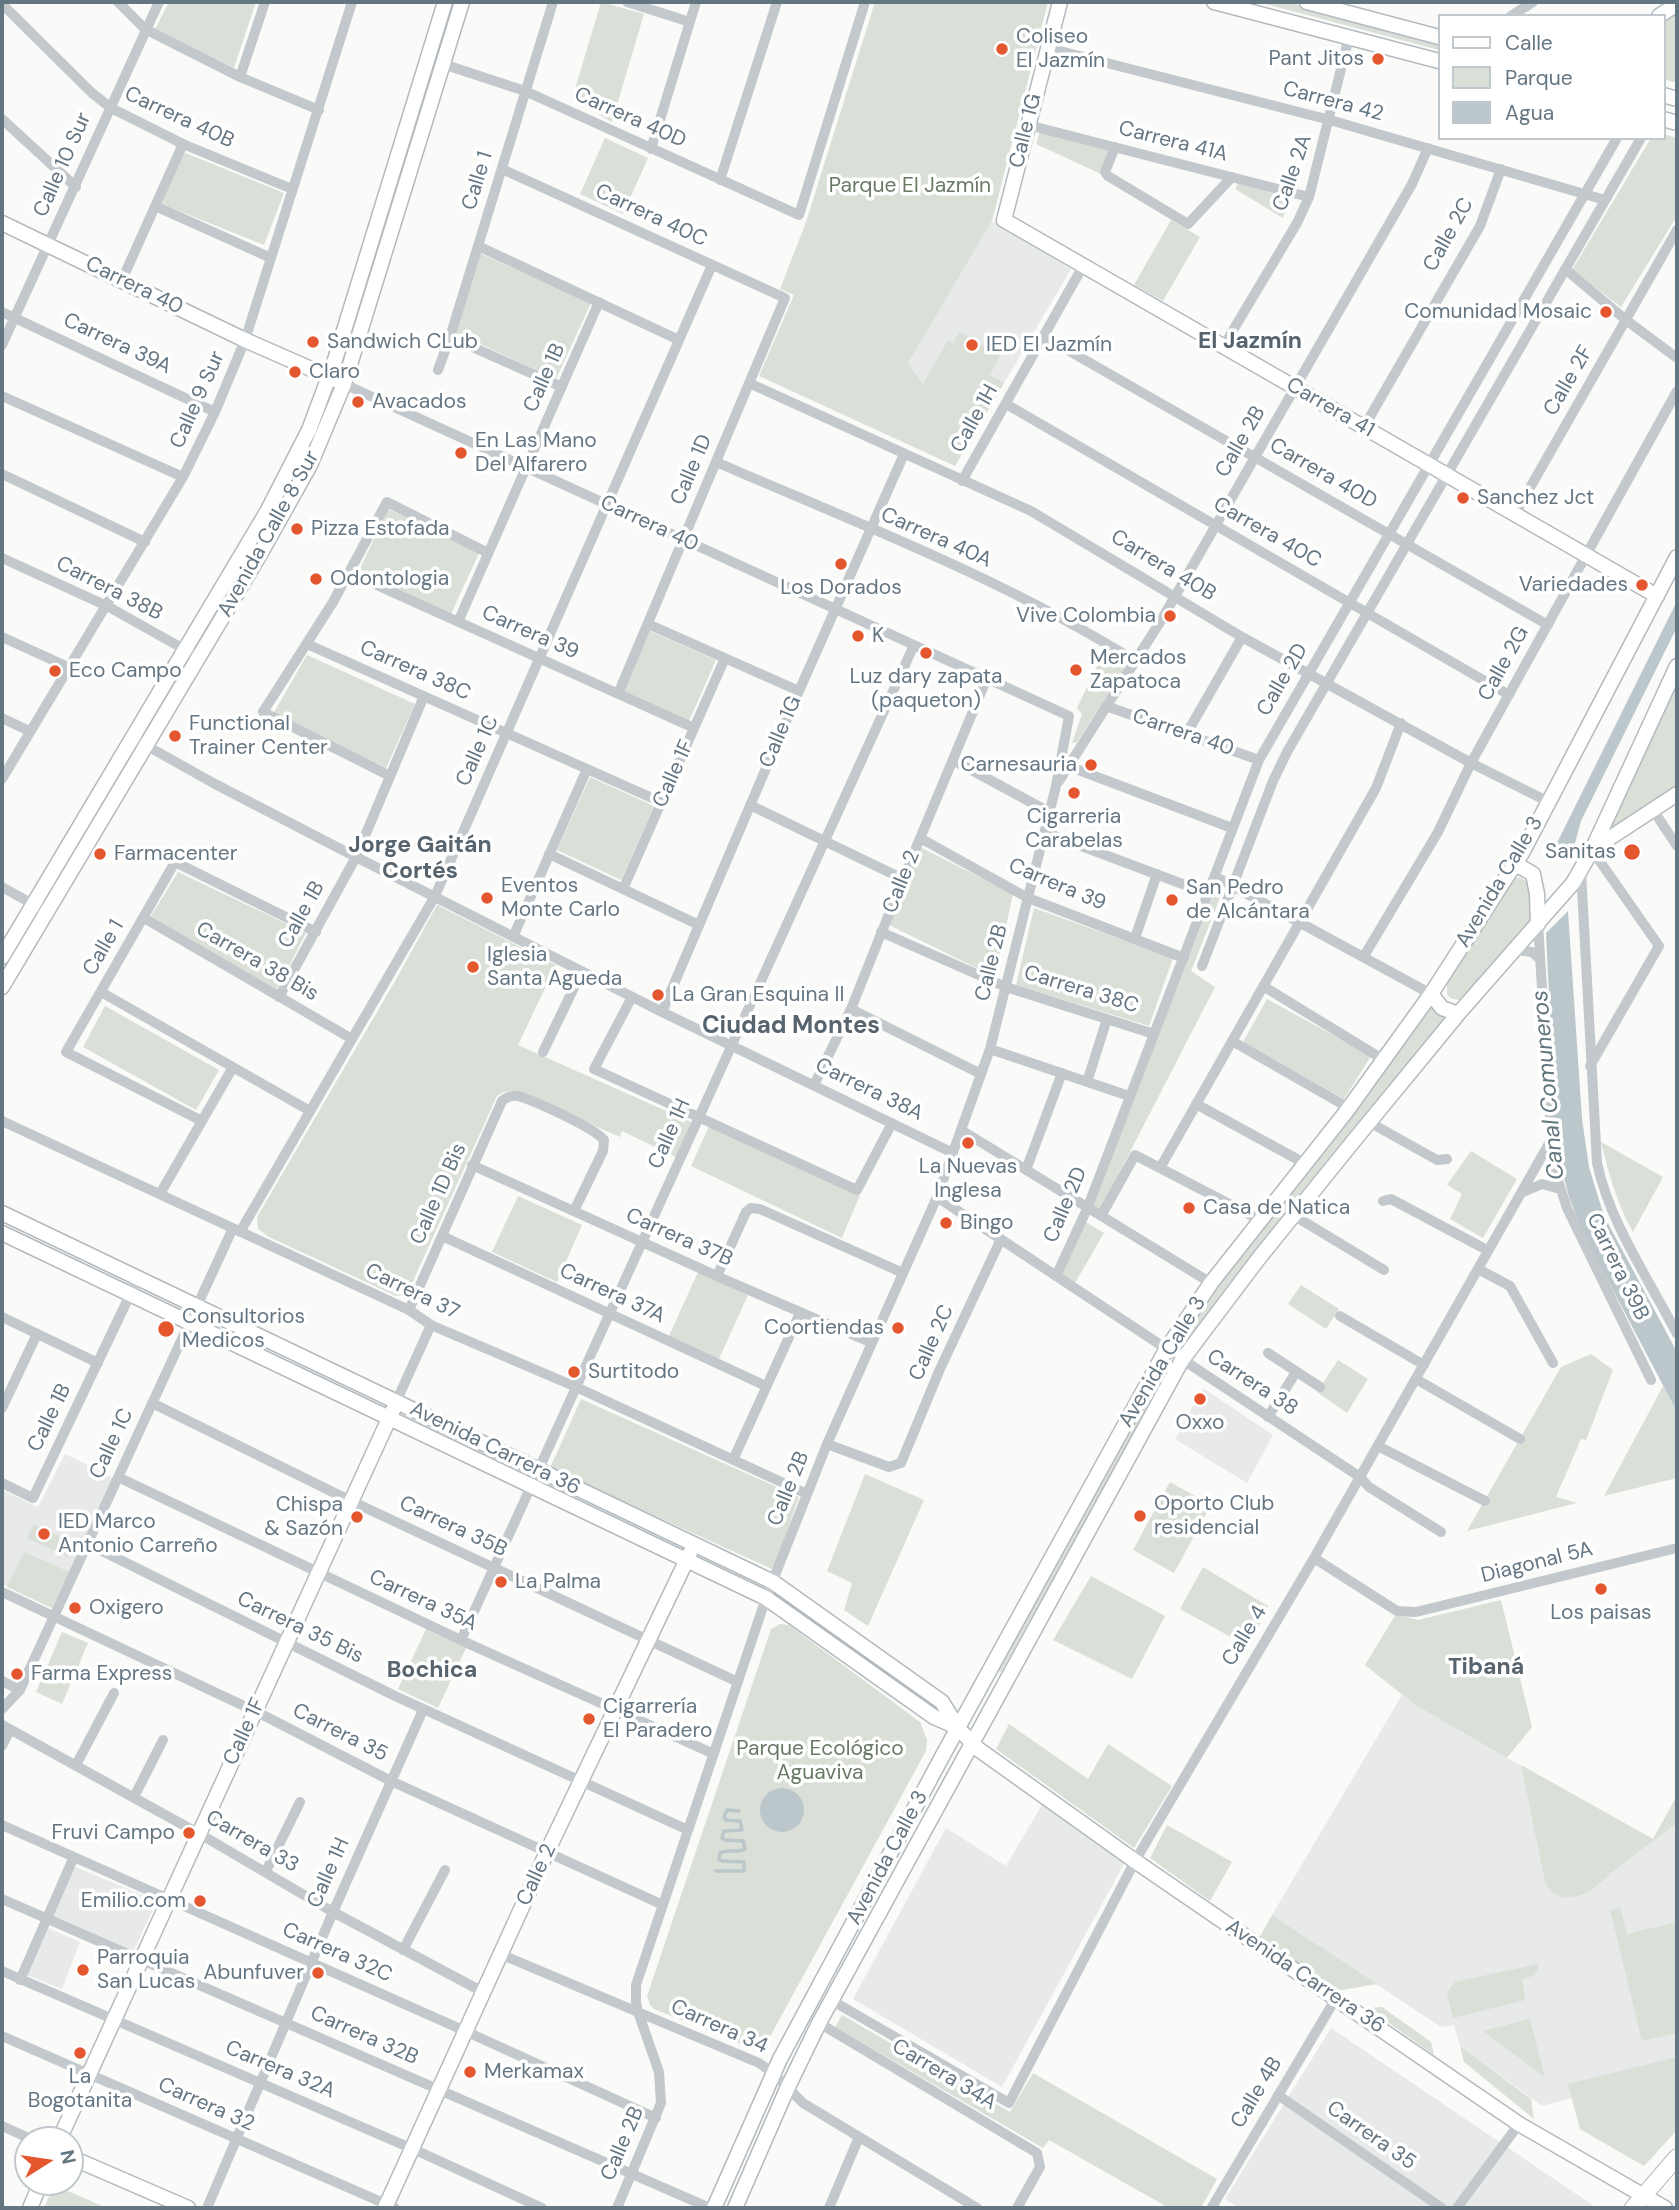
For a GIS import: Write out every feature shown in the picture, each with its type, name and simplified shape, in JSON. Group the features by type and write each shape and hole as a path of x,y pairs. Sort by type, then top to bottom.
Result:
{"main road":[{"name":"Avenida Calle 8 Sur","path":"2,957 283,482 309,430 329,377 444,2"},
{"name":"Calle 1G","path":"1004,220 1060,2"},
{"path":"1214,2 1438,61"},
{"path":"1308,2 1438,37"},
{"name":"Avenida Calle 8 Sur","path":"2,987 297,491 324,434 344,384 443,64 459,3"},
{"path":"1662,14 1677,4"},
{"name":"Carrera 41","path":"1004,220 1657,596"},
{"name":"Carrera 40","path":"2,223 245,340 344,384"},
{"name":"Avenida Calle 3","path":"712,2208 773,2073 842,1942 1166,1350 1211,1283 1306,1164 1384,1060 1431,994 1513,867 1677,557"},
{"name":"Avenida Calle 3","path":"734,2208 819,2022 1182,1360 1293,1215 1369,1122 1458,1014 1567,891 1592,850 1677,666"},
{"path":"1592,850 1677,794"},
{"path":"1513,867 1521,867 1533,874 1538,924"},
{"path":"1431,994 1442,1008 1458,1014"},
{"name":"Avenida Carrera 36","path":"2,1213 773,1582 942,1702 958,1728 971,1742 1135,1861 1519,2124 1638,2202 1665,2208"},
{"name":"Avenida Carrera 36","path":"2,1233 766,1598 934,1717 958,1728"},
{"name":"Calle 1F","path":"66,2126 396,1402"},
{"name":"Calle 2","path":"389,2207 412,2148 500,1954 694,1544"},
{"path":"869,1670 878,1655"},
{"path":"842,1942 858,1951"},
{"path":"1638,2202 1677,2157"},
{"path":"84,2163 188,2208"}],"street":[{"path":"118,2 145,29 240,77 319,110"},
{"name":"Calle 10 Sur","path":"2,345 159,2"},
{"path":"240,77 265,2"},
{"name":"Calle 9 Sur","path":"2,779 183,477 215,412 245,340 352,2"},
{"name":"Calle 1","path":"438,370 553,2"},
{"path":"627,2 690,22"},
{"path":"651,149 696,2"},
{"path":"720,180 777,2"},
{"name":"Carrera 40D","path":"443,64 525,92 799,215 865,2"},
{"path":"1514,14 1533,2"},
{"name":"Carrera 40B","path":"2,4 92,93 111,108 183,144 292,189"},
{"name":"Calle 2A","path":"1223,346 1297,223 1309,197 1349,37"},
{"name":"Carrera 42","path":"1048,48 1330,120 1605,200"},
{"path":"2,119 76,187"},
{"name":"Carrera 41A","path":"1028,125 1309,197"},
{"name":"Calle 2D","path":"1056,1276 1087,1209 1259,760 1616,140"},
{"name":"Calle 2D","path":"1233,885 1273,781 1326,682 1640,140"},
{"path":"122,280 183,144"},
{"path":"1115,147 1105,168 1108,176 1188,224 1232,177"},
{"name":"Calle 2B","path":"1056,786 1176,596 1412,184 1428,148"},
{"name":"Carrera 40C","path":"502,169 785,298"},
{"name":"Calle 2C","path":"1364,427 1480,226 1501,169"},
{"path":"155,206 271,258"},
{"name":"Calle 2F","path":"1515,514 1677,230"},
{"path":"478,246 679,340"},
{"name":"Calle 1C","path":"2,1709 20,1690 197,1307 237,1230 310,1111 435,896 712,265"},
{"name":"Calle 1H","path":"962,481 1083,266"},
{"path":"1565,269 1677,358"},
{"name":"Calle 1D","path":"618,694 785,298"},
{"name":"Calle 1B","path":"458,622 599,302"},
{"name":"Carrera 39A","path":"2,312 215,412"},
{"name":"Carrera 40D","path":"1043,336 1548,625"},
{"path":"450,337 562,387"},
{"name":"Carrera 40B","path":"749,383 1031,511 1242,636 1547,802"},
{"name":"Carrera 40","path":"344,384 1069,716"},
{"name":"Calle 2G","path":"1364,956 1437,832 1471,763 1677,391"},
{"path":"2,396 183,477"},
{"name":"Carrera 40C","path":"1006,404 1509,695"},
{"name":"Calle 1G","path":"662,1012 904,454"},
{"name":"Carrera 40A","path":"716,462 995,586 1103,641 1135,661"},
{"path":"2,474 145,542"},
{"path":"390,776 264,712 350,573 387,502 488,553"},
{"name":"Carrera 38B","path":"2,558 107,606 198,657"},
{"name":"Carrera 39","path":"350,573 694,729"},
{"path":"648,624 799,691"},
{"path":"1187,733 1242,636"},
{"path":"2,637 68,667"},
{"name":"Carrera 38C","path":"306,644 661,802"},
{"name":"Calle 1H","path":"461,1640 914,645"},
{"name":"Calle 1F","path":"622,889 725,658"},
{"name":"Calle 2","path":"814,1084 851,1009 902,879 988,678"},
{"name":"Calle 1B","path":"279,997 356,857 424,696"},
{"name":"Carrera 40","path":"1106,706 1259,760"},
{"name":"Calle 2B","path":"617,2208 662,2103 659,2072 636,2003 636,1985 766,1598 827,1444 937,1197 990,1049 1056,786 1069,716"},
{"path":"2,718 29,731"},
{"path":"1260,1220 1160,1168 1376,788 1401,723"},
{"name":"Carrera 38A","path":"132,737 356,857 513,937 953,1153"},
{"path":"953,760 1049,811"},
{"path":"1068,766 1232,828"},
{"path":"513,937 587,769"},
{"path":"750,804 902,879"},
{"path":"1653,810 1677,845"},
{"path":"1044,832 1209,894"},
{"name":"Carrera 39","path":"920,838 1028,898 1184,958"},
{"path":"1590,1066 1659,946 1592,850"},
{"path":"549,854 699,925"},
{"name":"Calle 1","path":"202,1121 66,1052 175,862 316,932"},
{"name":"Carrera 39B","path":"1581,871 1595,1152 1599,1176 1617,1222 1677,1334"},
{"path":"1135,939 1157,874"},
{"path":"1216,877 1431,994"},
{"path":"1202,966 1233,885"},
{"path":"2,887 47,912"},
{"name":"Carrera 38 Bis","path":"144,918 352,1039"},
{"name":"Carrera 39B","path":"1538,924 1553,1165 1560,1189 1651,1380"},
{"name":"Carrera 38C","path":"881,932 1006,987 1154,1034"},
{"path":"1516,950 1532,952 1540,959"},
{"path":"542,1052 582,971"},
{"path":"1262,986 1384,1060"},
{"path":"101,992 310,1111"},
{"path":"632,997 594,1069 857,1190 892,1124"},
{"path":"851,1009 981,1074"},
{"path":"1087,1082 1107,1019"},
{"path":"1231,1041 1349,1108"},
{"path":"990,1049 1129,1096"},
{"path":"160,1195 233,1067"},
{"path":"1026,1170 1062,1073"},
{"name":"Calle 1D Bis","path":"409,1310 472,1165 502,1101 508,1097 518,1097 569,1118 597,1133 604,1140 603,1151 574,1211"},
{"path":"1196,1104 1306,1164"},
{"name":"Carrera 37","path":"2,1121 409,1310 431,1325 576,1387 807,1494"},
{"path":"1369,1122 1437,1160 1447,1159"},
{"path":"961,1130 1211,1283"},
{"name":"Calle 4","path":"1009,2102 1135,1861 1314,1558 1550,1140"},
{"name":"Calle 2D","path":"1101,1216 1135,1155 1160,1168"},
{"name":"Carrera 37B","path":"472,1165 872,1343"},
{"path":"1521,1193 1542,1184 1560,1189"},
{"name":"Carrera 38","path":"937,1197 1360,1477 1369,1487 1441,1532"},
{"path":"1383,1201 1391,1199 1487,1250"},
{"path":"717,1276 746,1212 751,1208 760,1209 903,1273"},
{"path":"1293,1215 1384,1269"},
{"name":"Carrera 37A","path":"442,1236 766,1387"},
{"name":"Calle 2C","path":"827,1444 889,1467 901,1463 940,1369 1001,1239"},
{"path":"1478,1269 1510,1286 1553,1363"},
{"name":"Calle 1B","path":"2,1483 33,1497 138,1279"},
{"path":"733,1460 800,1313"},
{"path":"2,1317 98,1363"},
{"path":"1339,1317 1424,1365"},
{"name":"Calle 1F","path":"396,1402 431,1325"},
{"path":"2,1408 37,1334"},
{"path":"1268,1353 1320,1387"},
{"path":"1268,1417 1296,1372"},
{"path":"1416,1379 1520,1439"},
{"name":"Carrera 35B","path":"152,1403 351,1501 738,1682"},
{"path":"1378,1446 1485,1501"},
{"name":"Carrera 35A","path":"118,1477 461,1640 714,1754"},
{"name":"Carrera 35 Bis","path":"88,1544 423,1710 688,1830"},
{"name":"Diagonal 5A","path":"1314,1558 1397,1611 1416,1612 1677,1548"},
{"name":"Carrera 35","path":"2,1592 254,1711 391,1781 663,1905"},
{"path":"2,1681 20,1690"},
{"path":"76,1765 114,1693"},
{"name":"Calle 1H","path":"207,2208 333,1912 423,1710"},
{"path":"2,1746 6,1727"},
{"name":"Carrera 33","path":"6,1727 266,1871 333,1912 483,1992"},
{"path":"134,1797 163,1740"},
{"path":"266,1871 300,1802"},
{"name":"Carrera 32C","path":"2,1825 656,2118"},
{"path":"20,1980 73,1858"},
{"path":"403,1950 445,1870"},
{"name":"Carrera 32B","path":"2,1899 712,2208"},
{"name":"Carrera 34","path":"500,1954 753,2060 773,2073 803,2103 977,2208"},
{"name":"Carrera 32A","path":"2,1971 412,2148 542,2208"},
{"name":"Calle 4B","path":"1213,2207 1336,1998"},
{"name":"Carrera 34A","path":"831,2000 1009,2102"},
{"name":"Carrera 34A","path":"819,2022 1037,2153 1040,2167 1017,2208"},
{"name":"Carrera 32","path":"2,2036 389,2207"},
{"name":"Carrera 35","path":"1278,2095 1443,2208"},
{"path":"1457,2208 1519,2124"},
{"path":"829,2208 859,2137"}],"shaded area":[{"name":"IED El Jazmín","path":"992,221 1071,269 966,448 908,363"},
{"path":"1203,1388 1273,1435 1247,1483 1175,1439"},
{"name":"IED Marco Antonio Carreño","path":"65,1454 114,1478 52,1608 2,1584 2,1490 38,1507"},
{"path":"1402,1695 1507,1758 1653,1839 1677,1795 1677,2130 1644,2166 1580,2129 1572,2098 1542,2106 1460,2046 1454,2025 1441,2027 1272,1915"},
{"path":"1043,1803 1125,1862 1002,2087 853,1999 946,1828 1006,1866"},
{"path":"73,1866 157,1901 133,1952 51,1917"},
{"path":"48,1928 80,1942 62,1989 27,1975"},
{"path":"1331,2028 1597,2208 1240,2208 1225,2199"}],"green space":[{"path":"169,2 256,2 234,68 155,29"},
{"path":"601,2 644,14 612,122 572,99"},
{"name":"Parque El Jazmín","path":"875,2 1048,2 992,221 908,363 923,384 948,340 953,343 959,332 1000,355 990,375 1004,383 955,466 759,376 794,295 780,289 806,222"},
{"path":"1258,2 1286,2 1308,7 1438,42 1438,50"},
{"path":"1677,14 1677,83 1665,80 1665,22"},
{"path":"1040,131 1109,149 1101,174 1036,144"},
{"path":"1665,135 1677,138 1677,216 1621,307 1572,270 1650,140 1665,140"},
{"path":"605,138 648,158 623,214 580,194"},
{"path":"183,152 284,193 264,245 162,204"},
{"path":"1238,183 1290,198 1283,218 1235,189"},
{"path":"1171,220 1200,237 1163,301 1134,285"},
{"path":"479,253 591,303 556,379 454,332"},
{"path":"388,509 480,551 450,616 358,573"},
{"path":"650,631 716,660 689,721 624,692"},
{"path":"1105,649 1129,663 1077,742 1072,743 1082,714 1077,708"},
{"path":"307,655 415,704 386,768 273,714"},
{"path":"1677,684 1677,786 1608,832"},
{"path":"590,777 654,806 621,880 557,850"},
{"path":"920,847 1013,894 995,977 889,925"},
{"path":"178,872 306,933 276,991 151,916"},
{"path":"1520,877 1528,882 1531,909 1529,927 1463,1001 1450,998 1447,994 1447,982 1514,879"},
{"path":"1213,895 1220,898 1191,971 1215,987 1099,1212 1091,1209"},
{"path":"437,905 556,965 518,1045 691,1122 680,1159 622,1131 620,1137 515,1091 503,1092 497,1096 409,1290 405,1295 396,1296 269,1237 258,1229 257,1217"},
{"path":"1034,908 1173,958 1149,1026 1016,985"},
{"path":"1267,999 1371,1056 1344,1099 1243,1042"},
{"path":"105,1006 219,1070 196,1110 83,1047"},
{"path":"1433,1006 1448,1016 1281,1218 1186,1344 1179,1340 1215,1285 1357,1107"},
{"path":"709,1126 860,1195 842,1238 691,1166"},
{"path":"1601,1142 1663,1177 1633,1232 1618,1200"},
{"path":"1471,1151 1517,1179 1483,1238 1450,1219 1462,1194 1447,1185"},
{"path":"518,1196 582,1225 557,1282 492,1252"},
{"path":"1084,1221 1104,1233 1075,1283 1062,1275"},
{"path":"698,1272 748,1295 718,1361 668,1338"},
{"path":"1301,1285 1339,1309 1326,1329 1288,1304"},
{"path":"1591,1354 1613,1370 1586,1440 1581,1439 1556,1497 1577,1503 1467,1531 1561,1367"},
{"path":"1338,1360 1368,1379 1347,1413 1317,1392"},
{"path":"1159,1375 1165,1378 1001,1672 996,1670"},
{"path":"1663,1386 1677,1412 1677,1478 1604,1496"},
{"path":"581,1399 799,1497 774,1570 550,1468"},
{"path":"865,1474 924,1500 868,1626 844,1610 852,1583 827,1571"},
{"path":"1170,1482 1211,1505 1174,1573 1133,1550"},
{"path":"34,1524 75,1544 68,1557 27,1538"},
{"path":"24,1552 69,1572 52,1608 7,1587"},
{"path":"1203,1567 1268,1606 1249,1647 1180,1609"},
{"path":"1091,1576 1165,1616 1132,1679 1053,1640"},
{"path":"1501,1600 1532,1727 1507,1758 1414,1704 1365,1665 1396,1614 1418,1620"},
{"name":"Parque Ecológico Aguaviva","path":"780,1624 789,1625 920,1722 927,1740 926,1751 766,2044 756,2050 654,2009 647,1996 771,1629"},
{"path":"426,1629 466,1648 438,1708 398,1689"},
{"path":"62,1632 88,1643 62,1704 36,1692"},
{"path":"1009,1724 1088,1779 1108,1744 1172,1786 1134,1848 996,1749"},
{"path":"1521,1765 1653,1839 1677,1796 1677,1823 1589,1891 1579,1896 1561,1897 1551,1892 1545,1881"},
{"path":"1167,1825 1232,1862 1210,1901 1150,1858"},
{"path":"1620,1907 1627,1934 1677,1922 1677,2033 1642,2041 1610,1910"},
{"path":"1272,1915 1377,1984 1337,1991 1259,1938"},
{"path":"1538,1964 1539,1969 1533,1976 1522,1979 1525,2000 1453,2018 1447,1993 1455,1982"},
{"path":"1382,2007 1431,2042 1434,2055 1368,2008"},
{"path":"842,2015 1010,2112 1033,2073 1217,2179 1202,2206 1205,2208 1169,2208 1049,2140 1043,2148 835,2027"},
{"path":"1530,2020 1545,2077 1483,2031"},
{"path":"1460,2046 1531,2099 1534,2119 1464,2062"},
{"path":"1677,2057 1677,2130 1644,2166 1580,2129 1568,2084"},
{"path":"49,2196 79,2196 107,2208 44,2208"}],"water":[{"path":"1677,601 1677,627 1581,821 1571,858 1552,853"},
{"path":"1568,911 1582,1119 1589,1167 1604,1216 1677,1352 1677,1412 1583,1233 1563,1174 1555,1121 1546,933"},
{"path":"782,1788 791,1789 798,1794 803,1801 803,1819 798,1826 791,1831 782,1832 773,1831 766,1826 761,1819 760,1810 761,1801 766,1794 773,1789"}],"waterway":[{"path":"716,1871 744,1871 744,1862 719,1859 720,1853 745,1849 743,1841 722,1838 724,1831 742,1830 740,1821 726,1820 724,1817 727,1810 739,1811"}],"place":[{"name":"Coliseo El Jazmín","path":"1002,49"},
{"name":"Pant Jitos","path":"1378,59"},
{"name":"Comunidad Mosaic","path":"1606,312"},
{"name":"Sandwich CLub","path":"313,342"},
{"name":"IED El Jazmín","path":"972,345"},
{"name":"Claro","path":"295,372"},
{"name":"Avacados","path":"358,402"},
{"name":"En Las Mano Del Alfarero","path":"461,453"},
{"name":"Sanchez Jct","path":"1463,498"},
{"name":"Pizza Estofada","path":"297,529"},
{"name":"Los Dorados","path":"841,564"},
{"name":"Odontologia","path":"316,579"},
{"name":"Variedades","path":"1642,585"},
{"name":"Vive Colombia","path":"1170,616"},
{"name":"K","path":"858,636"},
{"name":"Luz dary zapata (paqueton)","path":"926,653"},
{"name":"Mercados Zapatoca","path":"1076,670"},
{"name":"Eco Campo","path":"55,671"},
{"name":"Functional Trainer Center","path":"175,736"},
{"name":"Carnesauria","path":"1091,765"},
{"name":"Cigarreria Carabelas","path":"1074,793"},
{"name":"Sanitas","path":"1632,852"},
{"name":"Farmacenter","path":"100,854"},
{"name":"Eventos Monte Carlo","path":"487,898"},
{"name":"San Pedro de Alcántara","path":"1172,900"},
{"name":"Iglesia Santa Agueda","path":"473,967"},
{"name":"La Gran Esquina II","path":"658,995"},
{"name":"La Nuevas Inglesa","path":"968,1143"},
{"name":"Casa de Natica","path":"1189,1208"},
{"name":"Bingo","path":"946,1223"},
{"name":"Coortiendas","path":"898,1328"},
{"name":"Consultorios Medicos","path":"166,1329"},
{"name":"Surtitodo","path":"574,1372"},
{"name":"Oxxo","path":"1200,1399"},
{"name":"Oporto Club residencial","path":"1140,1516"},
{"name":"Chispa & Sazón","path":"357,1517"},
{"name":"IED Marco Antonio Carreño","path":"44,1534"},
{"name":"La Palma","path":"501,1582"},
{"name":"Los paisas","path":"1601,1589"},
{"name":"Oxigero","path":"75,1608"},
{"name":"Farma Express","path":"17,1674"},
{"name":"Cigarrería El Paradero","path":"589,1719"},
{"name":"Fruvi Campo","path":"189,1833"},
{"name":"Emilio.com","path":"200,1901"},
{"name":"Parroquia San Lucas","path":"83,1970"},
{"name":"Abunfuver","path":"318,1973"},
{"name":"La Bogotanita","path":"80,2053"},
{"name":"Merkamax","path":"470,2072"}],"district":[{"name":"El Jazmín","path":"1250,342"},
{"name":"Jorge Gaitán Cortés","path":"420,859"},
{"name":"Ciudad Montes","path":"791,1027"},
{"name":"Tibaná","path":"1486,1668"},
{"name":"Bochica","path":"432,1671"}],"water label":[{"name":"Canal Comuneros","path":"1549,1085"}]}
